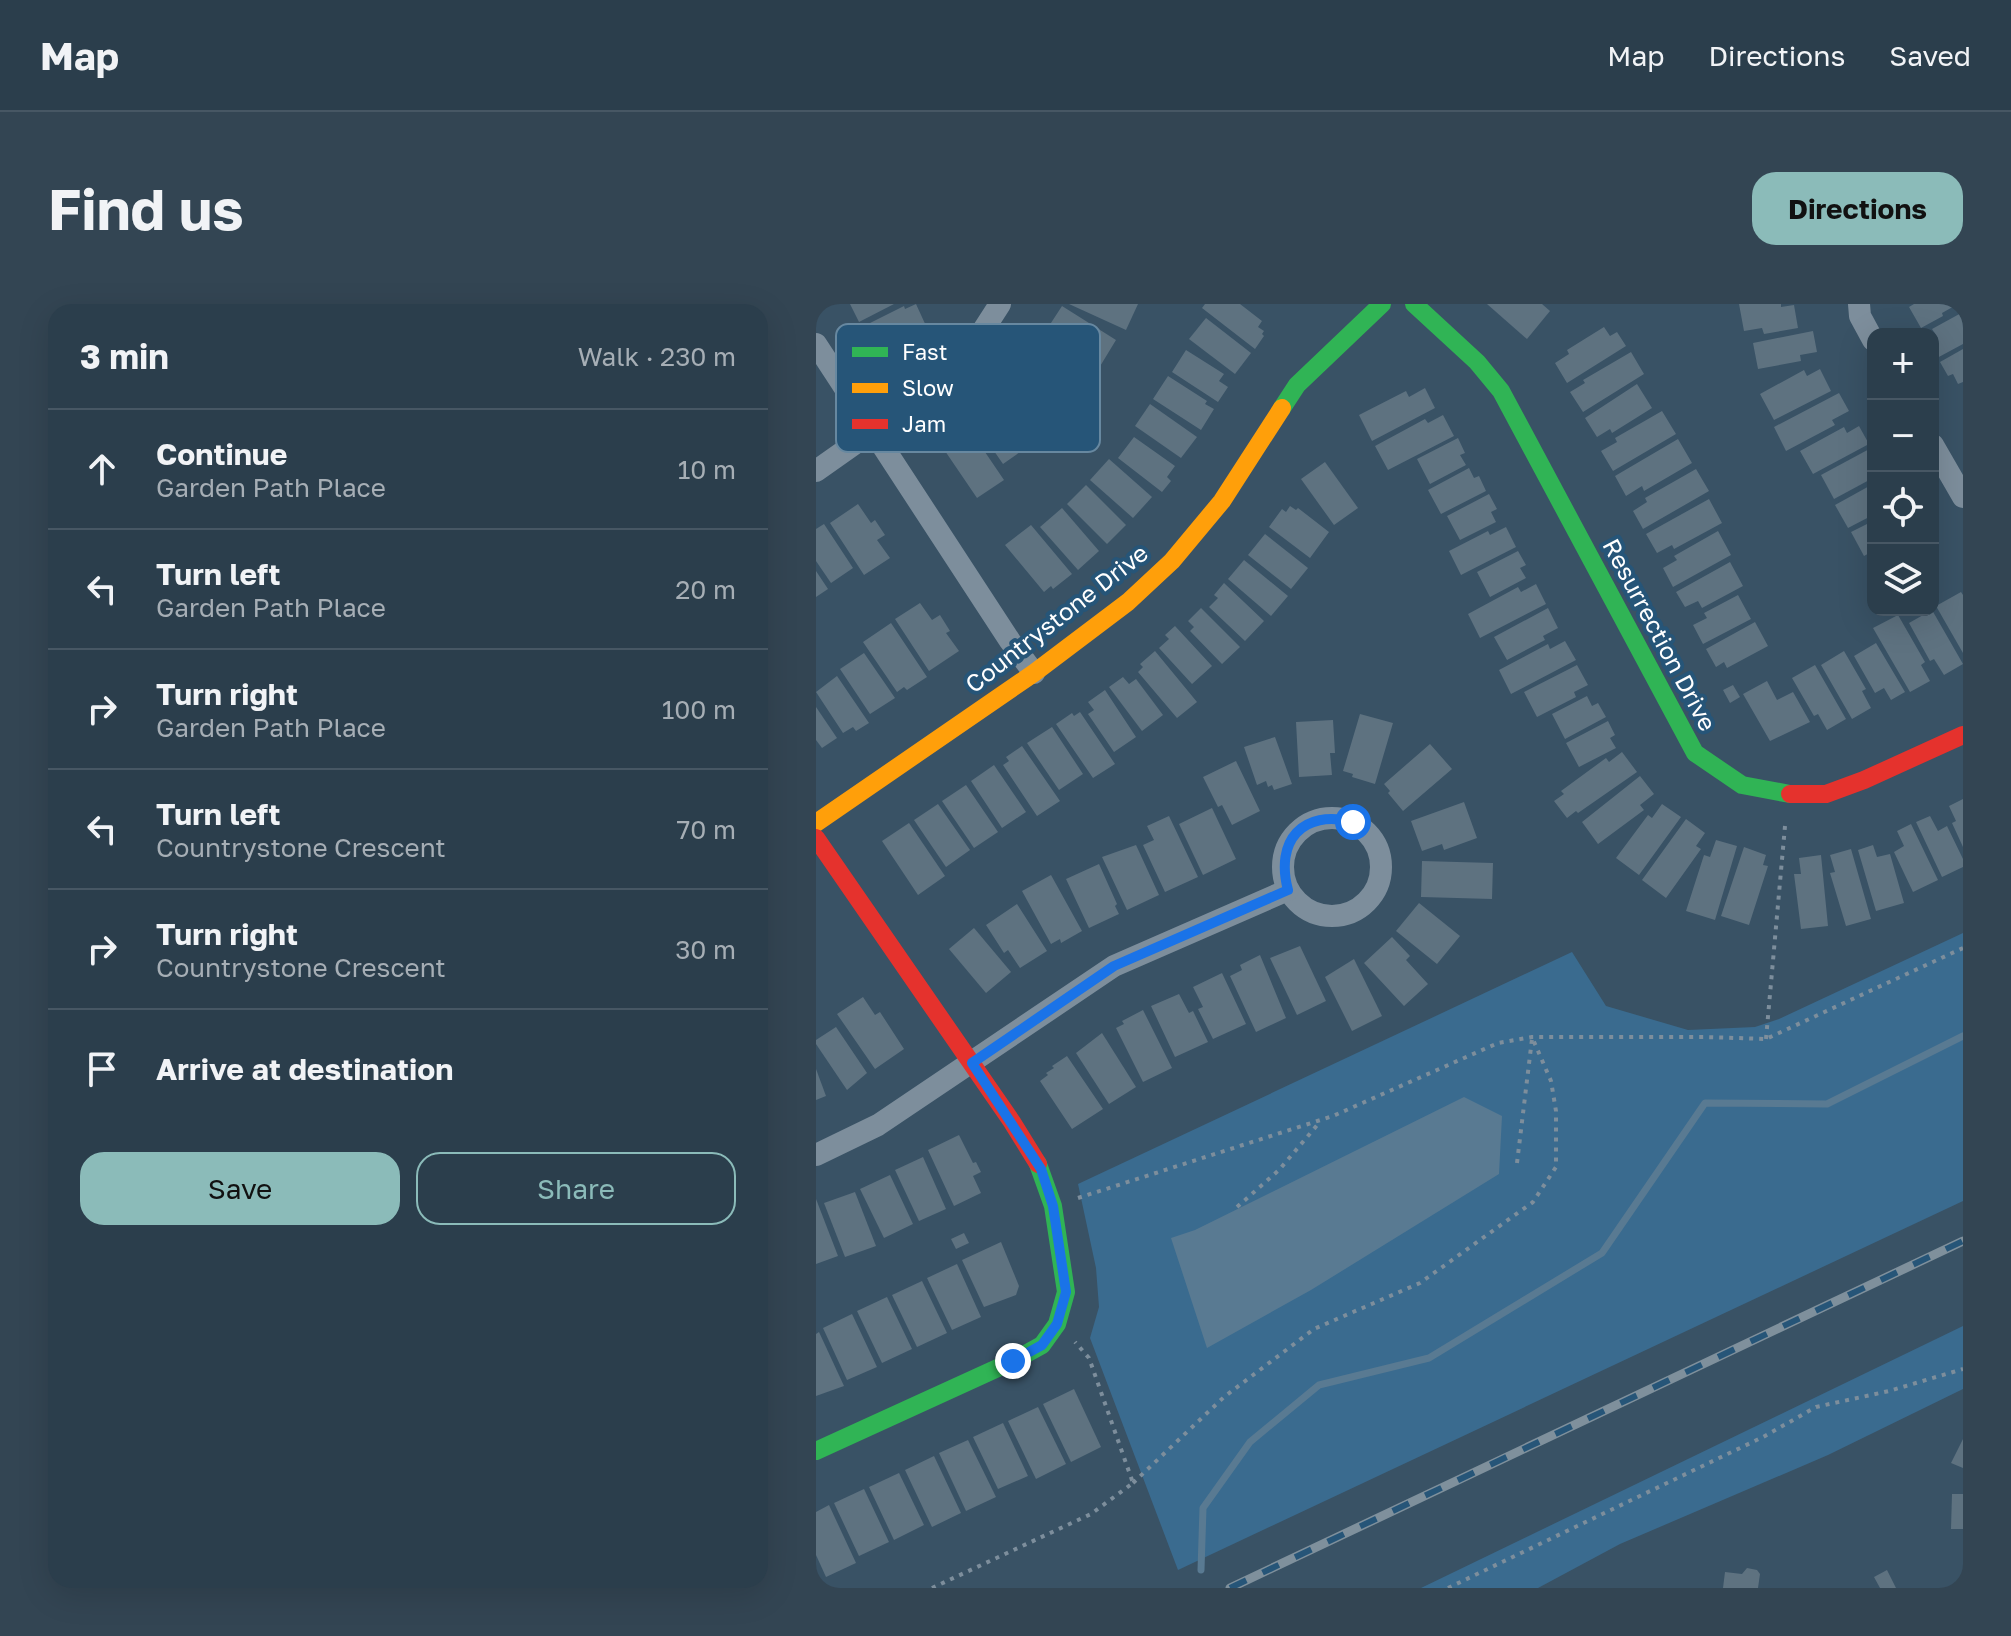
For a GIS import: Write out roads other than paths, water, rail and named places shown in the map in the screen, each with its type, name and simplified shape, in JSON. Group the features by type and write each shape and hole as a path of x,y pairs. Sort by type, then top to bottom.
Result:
{"street":[{"path":"987,324 1000,304"},
{"name":"Countrystone Drive","path":"816,823 1034,673 1128,602 1172,561 1222,501 1297,385 1382,304"},
{"name":"Resurrection Drive","path":"1414,304 1477,362 1501,391 1695,753 1742,785 1788,794 1826,794 1963,735"},
{"path":"1859,304 1860,316 1867,329"},
{"path":"816,344 836,374"},
{"path":"816,471 844,452"},
{"path":"887,452 1034,673"},
{"path":"1939,455 1963,497"},
{"path":"1336,818 1353,822 1374,841 1380,854 1381,874 1365,904 1351,912 1335,916 1312,912 1297,903 1288,890 1282,869 1284,853 1290,840 1307,824 1318,819 1336,818"},
{"path":"816,838 972,1063 1041,1169 1053,1206 1066,1292 1057,1324 1042,1345 816,1451"},
{"path":"816,1155 878,1125 1114,966 1288,890"}],"waterway":[{"path":"1201,1570 1203,1508 1250,1442 1319,1385 1429,1358 1602,1253 1705,1103 1827,1104 1963,1036"}],"railway":[{"path":"1230,1588 1963,1241"}]}
